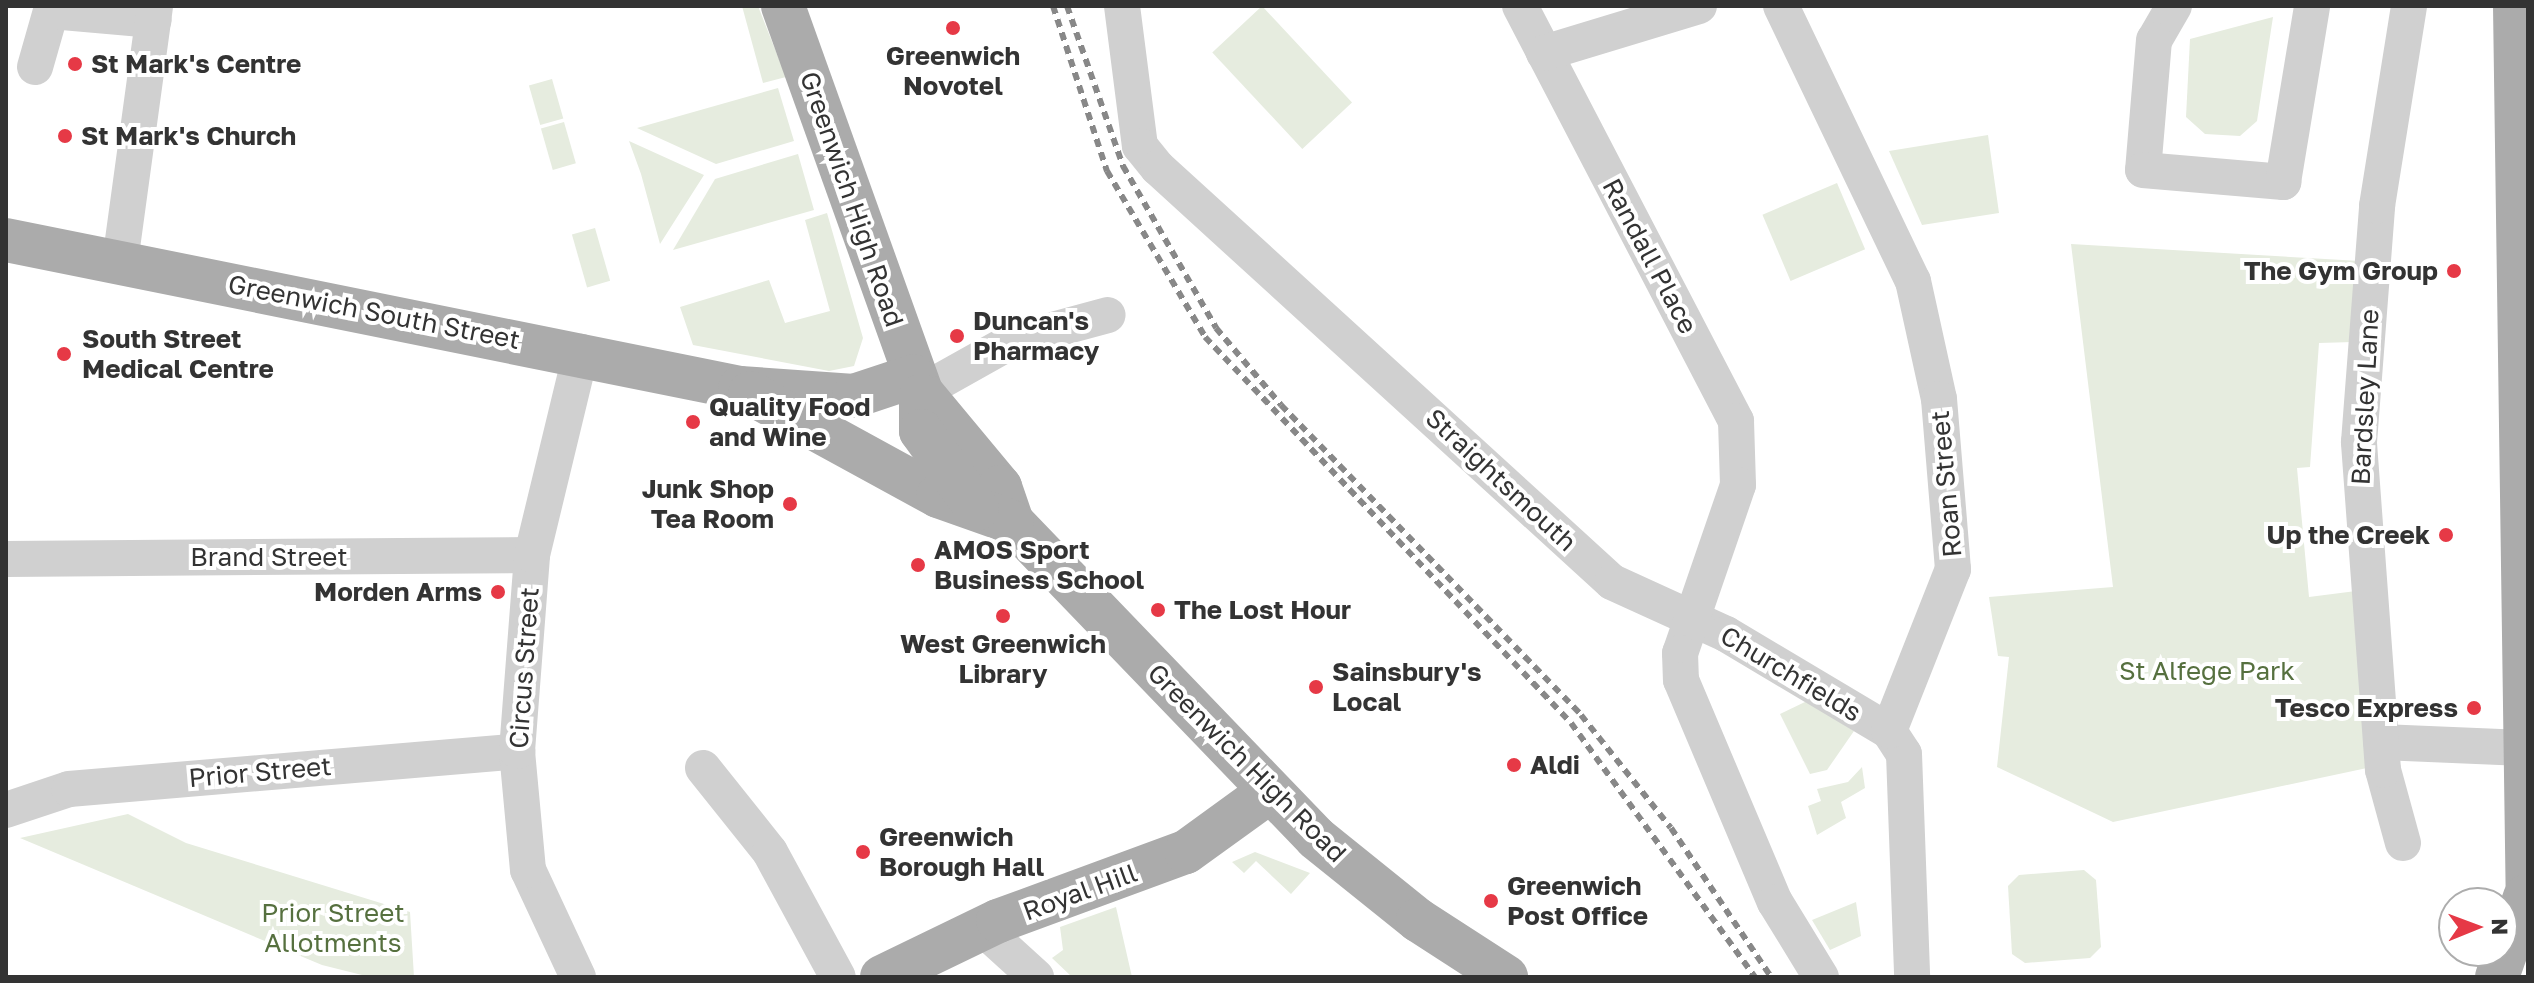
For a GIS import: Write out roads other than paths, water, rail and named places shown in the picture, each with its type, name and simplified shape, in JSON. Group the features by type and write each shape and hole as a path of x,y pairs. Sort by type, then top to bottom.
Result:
{"main road":[{"name":"Greenwich High Road","path":"783,6 919,400 1000,487 995,516 1269,792 1418,920 1506,977"},
{"path":"2497,977 2526,905 2520,16"},
{"name":"Greenwich South Street","path":"6,240 581,352 740,388 919,400"},
{"name":"Greenwich South Street","path":"740,388 857,447 938,496 995,516"},
{"path":"857,447 919,400"},
{"name":"Royal Hill","path":"882,977 982,928 1186,852 1269,792"}],"street":[{"name":"Straightsmouth","path":"1122,6 1140,146 1158,168 1612,582 1694,619"},
{"name":"Randall Place","path":"1520,6 1736,421 1738,485 1694,619"},
{"path":"1544,53 1699,6"},
{"name":"Roan Street","path":"1781,6 1913,281 1939,399 1953,569 1889,731"},
{"path":"2174,6 2154,40 2143,170 2283,182 2312,6"},
{"name":"Bardsley Lane","path":"2403,843 2380,734 2359,442 2377,206 2409,6"},
{"path":"35,67 51,11 154,13 120,262"},
{"path":"919,400 1012,341 1108,315"},
{"name":"Circus Street","path":"578,977 528,870 517,751 532,555 581,352"},
{"name":"Brand Street","path":"6,559 532,555"},
{"path":"1694,619 1680,653 1684,690 1775,902 1821,977"},
{"name":"Churchfields","path":"1694,619 1889,731"},
{"path":"1889,731 1904,754 1912,977"},
{"path":"2380,734 2524,748"},
{"name":"Prior Street","path":"6,810 69,789 517,751"},
{"path":"703,768 770,852 838,977"},
{"path":"982,928 1036,977"}],"railway":[{"path":"1053,6 1107,171 1205,337 1571,723 1755,977"},
{"path":"1067,6 1123,166 1216,328 1281,405 1581,715 1671,828 1771,977"}],"place":[{"name":"Greenwich Novotel","path":"953,28"},
{"name":"St Mark's Centre","path":"75,64"},
{"name":"St Mark's Church","path":"65,136"},
{"name":"The Gym Group","path":"2454,271"},
{"name":"Duncan's Pharmacy","path":"957,336"},
{"name":"South Street Medical Centre","path":"64,354"},
{"name":"Quality Food and Wine","path":"693,422"},
{"name":"Junk Shop Tea Room","path":"790,504"},
{"name":"Up the Creek","path":"2446,535"},
{"name":"AMOS Sport Business School","path":"918,565"},
{"name":"Morden Arms","path":"498,592"},
{"name":"The Lost Hour","path":"1158,610"},
{"name":"West Greenwich Library","path":"1003,616"},
{"name":"Sainsbury's Local","path":"1316,687"},
{"name":"Tesco Express","path":"2474,708"},
{"name":"Aldi","path":"1514,765"},
{"name":"Greenwich Borough Hall","path":"863,852"},
{"name":"Greenwich Post Office","path":"1491,901"}],"park label":[{"name":"St Alfege Park","path":"2207,671"},
{"name":"Prior Street Allotments","path":"333,928"}]}
